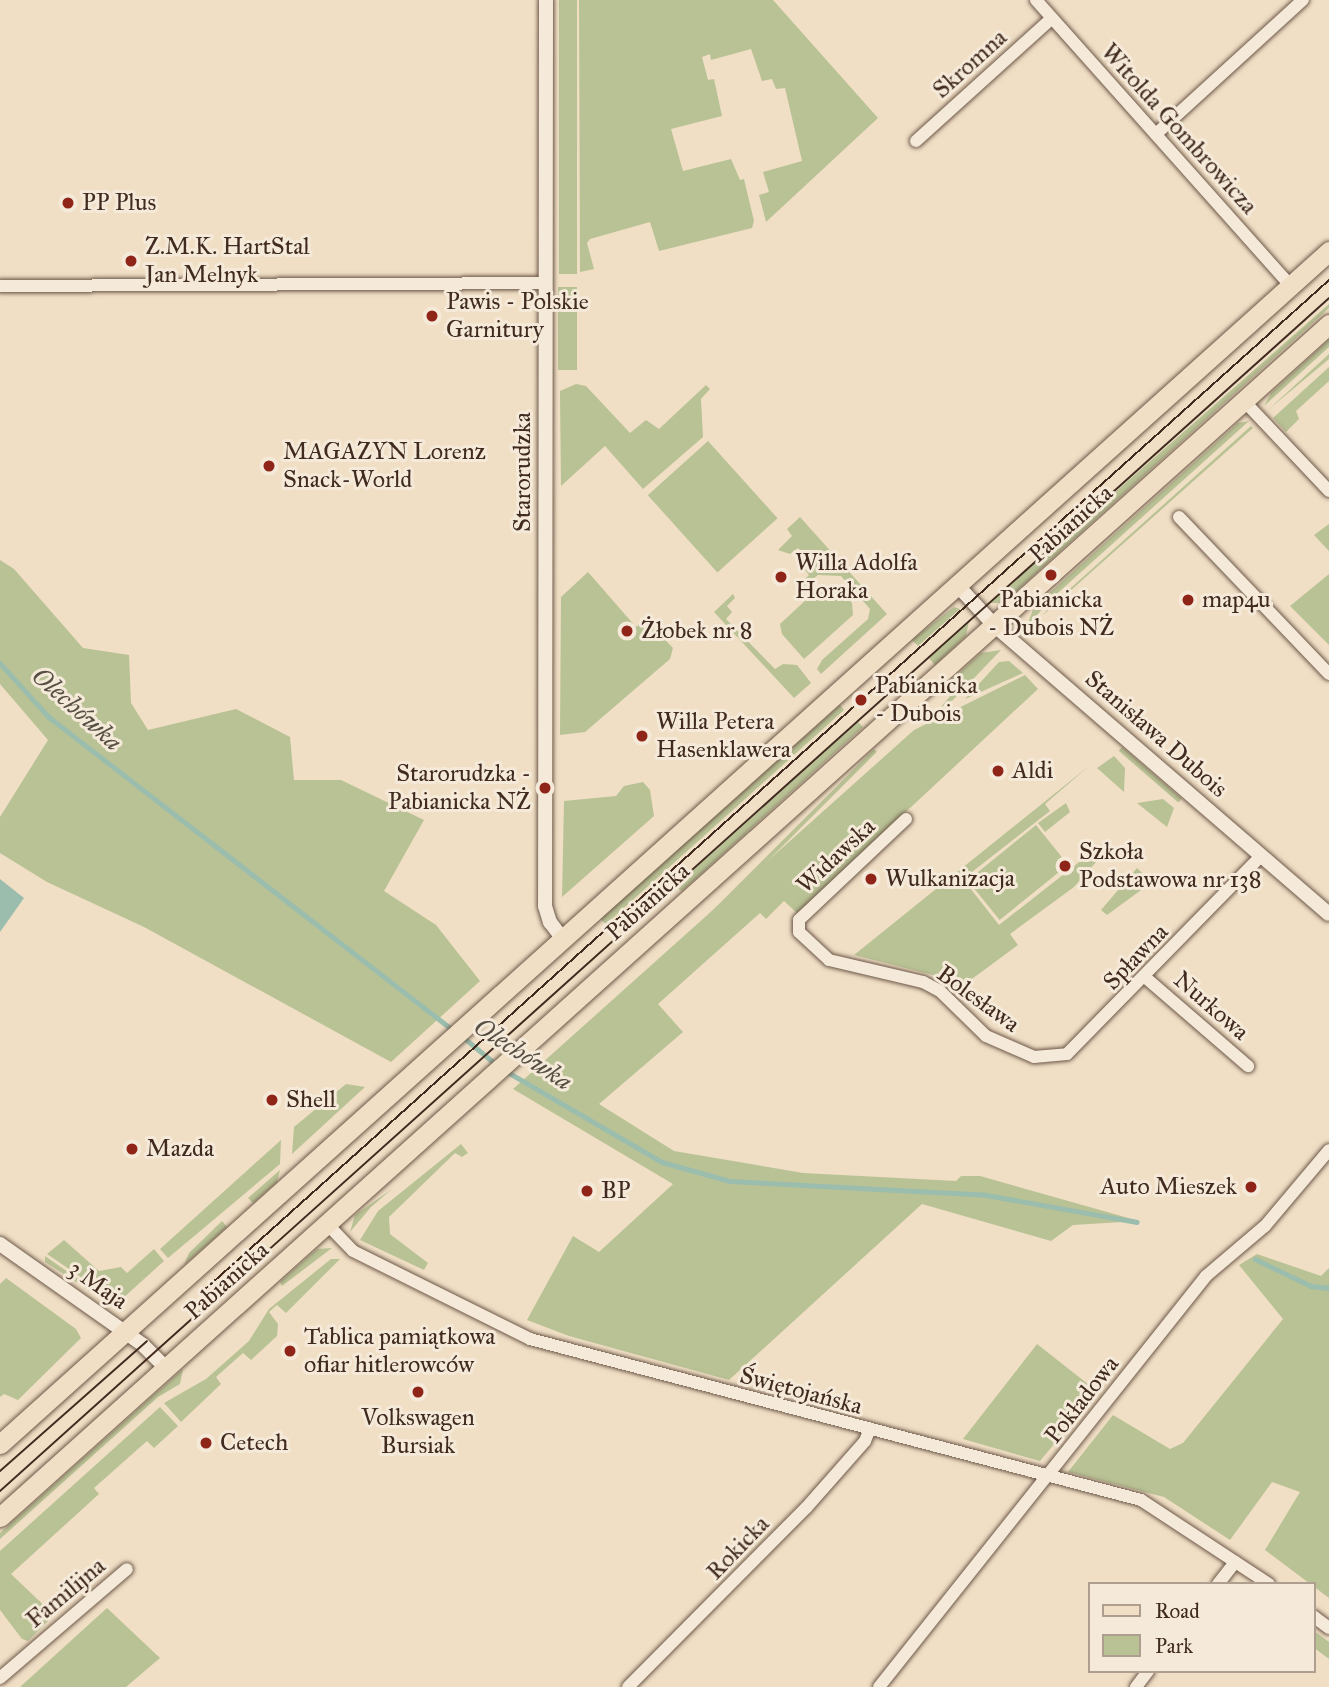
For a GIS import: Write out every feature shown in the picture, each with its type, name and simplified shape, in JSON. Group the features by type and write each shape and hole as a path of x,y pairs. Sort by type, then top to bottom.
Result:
{"main road":[{"name":"Pabianicka","path":"0,1444 1329,251"},
{"name":"Pabianicka","path":"0,1517 1329,324"}],"street":[{"name":"Starorudzka","path":"546,0 545,906 550,922 563,939"},
{"name":"Witolda Gombrowicza","path":"1036,0 1290,285"},
{"path":"1156,134 1303,0"},
{"name":"Skromna","path":"916,141 1052,18"},
{"path":"0,286 546,282"},
{"path":"1244,401 1329,491"},
{"path":"1179,517 1329,674"},
{"name":"Stanisława Dubois","path":"957,585 994,625 1329,914"},
{"name":"Widawska","path":"797,926 906,819"},
{"name":"Spławna","path":"1067,1054 1146,978 1261,856"},
{"name":"Bolesława","path":"797,926 829,960 923,982 940,991 986,1036 1017,1052 1053,1059 1067,1054"},
{"name":"Nurkowa","path":"1146,978 1248,1066"},
{"name":"Pokładowa","path":"879,1687 1206,1276 1265,1226 1329,1150"},
{"name":"Świętojańska","path":"327,1224 353,1251 530,1339 1151,1504 1266,1582"},
{"name":"3 Maja","path":"0,1244 125,1332 166,1368"},
{"name":"Rokicka","path":"628,1687 806,1508 865,1441 869,1431"},
{"path":"1220,1582 1235,1562"},
{"name":"Familijna","path":"0,1678 127,1569"}],"green space":[{"path":"559,0 577,0 577,274 559,274"},
{"path":"579,0 773,0 878,118 766,222 759,195 769,192 763,172 802,161 785,88 776,89 772,79 762,81 751,49 711,60 710,54 702,57 708,80 714,79 722,116 671,129 683,171 731,159 740,180 744,179 754,221 752,228 659,251 650,222 590,239 587,243 594,269 580,272"},
{"path":"558,287 577,287 577,370 558,370"},
{"path":"1329,304 1329,308 1003,603 989,603"},
{"path":"1329,340 1329,347 1264,406 1271,393"},
{"path":"1329,354 1329,359 1268,410 1281,398"},
{"path":"1329,367 1329,381 1296,411 1299,419 1286,432 1273,418"},
{"path":"576,384 586,386 630,433 646,420 659,429 706,385 710,389 701,399 703,437 643,489 605,446 561,486 560,391"},
{"path":"1249,421 1050,600 1026,628 1034,607 1238,423"},
{"path":"1251,426 1253,428 1042,616 1053,604"},
{"path":"708,441 778,518 717,572 648,495"},
{"path":"800,517 887,614 821,674 817,669 822,660 868,619 870,609 841,576 818,575 798,591 796,588 809,575 805,570 812,563 798,548 790,554 778,550 792,536 787,529"},
{"path":"1329,524 1329,551 1314,535"},
{"path":"0,560 14,569 83,648 129,655 131,703 148,730 236,709 290,737 294,780 341,780 424,820 384,891 436,925 480,981 391,1062 144,927 47,882 0,853 0,817 48,740 0,684"},
{"path":"588,572 636,627 645,619 673,648 670,659 585,732 560,735 561,597"},
{"path":"1329,574 1329,645 1290,606"},
{"path":"822,585 837,586 852,603 853,615 804,659 782,634 780,624"},
{"path":"733,594 735,598 727,606 732,612 726,619 775,669 783,664 797,665 811,683 794,698 714,612"},
{"path":"954,607 960,609 918,646 912,640"},
{"path":"969,621 966,636 935,665 928,657"},
{"path":"1001,650 953,700 941,707 955,690 949,682 981,653"},
{"path":"1009,661 1023,673 965,699 999,662"},
{"path":"1025,675 1038,689 797,913 784,901 766,919 760,913 658,1004 683,1032 599,1104 674,1151 803,1173 956,1181 961,1176 980,1176 1139,1221 1073,1225 1051,1241 922,1204 729,1380 569,1336 527,1320 573,1236 599,1252 673,1184 513,1089 914,730"},
{"path":"840,705 844,710 606,924 600,919"},
{"path":"858,722 863,727 682,891 674,887"},
{"path":"1122,747 1182,799 1178,803 1119,751"},
{"path":"874,749 877,752 542,1087 539,1084"},
{"path":"1114,756 1125,768 1124,792 1097,768"},
{"path":"1089,766 1045,804 1050,811 963,879 999,925 1106,841 1111,845 1074,887 1010,934 1018,945 957,990 945,978 854,955"},
{"path":"643,782 650,790 654,816 562,897 564,801 616,796 624,786"},
{"path":"1163,799 1174,808 1167,827 1137,803"},
{"path":"1066,803 1070,812 1045,832 1038,823"},
{"path":"1036,825 1068,865 1000,920 968,880"},
{"path":"1137,868 1152,882 1107,915 1101,910"},
{"path":"346,1084 365,1087 292,1154 294,1127"},
{"path":"281,1140 280,1164 168,1258 160,1249"},
{"path":"461,1144 468,1153 462,1157 455,1153 389,1217 390,1234 428,1263 424,1270 360,1240 378,1211"},
{"path":"280,1170 277,1182 253,1203 248,1198"},
{"path":"392,1189 371,1207 350,1232 355,1215"},
{"path":"222,1221 227,1227 184,1265 189,1253"},
{"path":"64,1240 99,1271 121,1267 127,1273 154,1249 164,1261 122,1299 113,1299 47,1254"},
{"path":"332,1248 282,1286 280,1282 317,1249"},
{"path":"1257,1254 1321,1276 1329,1268 1329,1598 1315,1588 1315,1582 1308,1582 1265,1550 1300,1492 1272,1482 1230,1540 1164,1497 1068,1472 1113,1415 1170,1449 1183,1443 1283,1319 1239,1265"},
{"path":"45,1256 110,1301 113,1306 45,1262"},
{"path":"331,1259 340,1259 286,1313 277,1305 269,1312 278,1324 277,1336 251,1360 243,1353 216,1377 221,1384 181,1422 164,1403 206,1379 249,1341 269,1309"},
{"path":"6,1278 76,1329 81,1338 18,1400 4,1394 0,1397 0,1284"},
{"path":"1037,1344 1098,1392 1040,1461 963,1439"},
{"path":"183,1369 180,1384 158,1397 0,1539 0,1533"},
{"path":"160,1407 178,1426 154,1448 147,1441 94,1488 99,1494 11,1574 54,1615 28,1641 22,1639 0,1610 0,1551"},
{"path":"107,1608 160,1658 126,1687 20,1687"},
{"path":"1315,1632 1329,1642 1329,1659 1315,1648"}],"shaded area":[{"path":"0,879 24,898 0,932"}],"waterway":[{"name":"Olechówka","path":"0,663 49,717 453,1030"},
{"name":"Olechówka","path":"463,1037 497,1065"},
{"name":"Olechówka","path":"504,1070 662,1162 730,1181 986,1195 1137,1222"},
{"name":"Olechówka","path":"1255,1259 1311,1286 1329,1288"}],"tram line":[{"path":"202,1292 1329,280"},
{"path":"0,1491 1329,298"},
{"path":"0,1471 147,1341"}],"place":[{"name":"PP Plus","path":"68,203"},
{"name":"Z.M.K. HartStal Jan Melnyk","path":"131,261"},
{"name":"Pawis - Polskie Garnitury","path":"432,316"},
{"name":"MAGAZYN Lorenz Snack-World","path":"269,466"},
{"name":"Pabianicka - Dubois NŻ","path":"1051,575"},
{"name":"Willa Adolfa Horaka","path":"781,577"},
{"name":"map4u","path":"1188,600"},
{"name":"Żłobek nr 8","path":"627,631"},
{"name":"Pabianicka - Dubois","path":"861,700"},
{"name":"Willa Petera Hasenklawera","path":"642,736"},
{"name":"Aldi","path":"998,771"},
{"name":"Starorudzka - Pabianicka NŻ","path":"545,788"},
{"name":"Szkoła Podstawowa nr 138","path":"1065,866"},
{"name":"Wulkanizacja","path":"871,879"},
{"name":"Shell","path":"272,1100"},
{"name":"Mazda","path":"132,1149"},
{"name":"Auto Mieszek","path":"1251,1187"},
{"name":"BP","path":"587,1191"},
{"name":"Tablica pamiątkowa ofiar hitlerowców","path":"290,1351"},
{"name":"Volkswagen Bursiak","path":"418,1392"},
{"name":"Cetech","path":"206,1443"}]}
